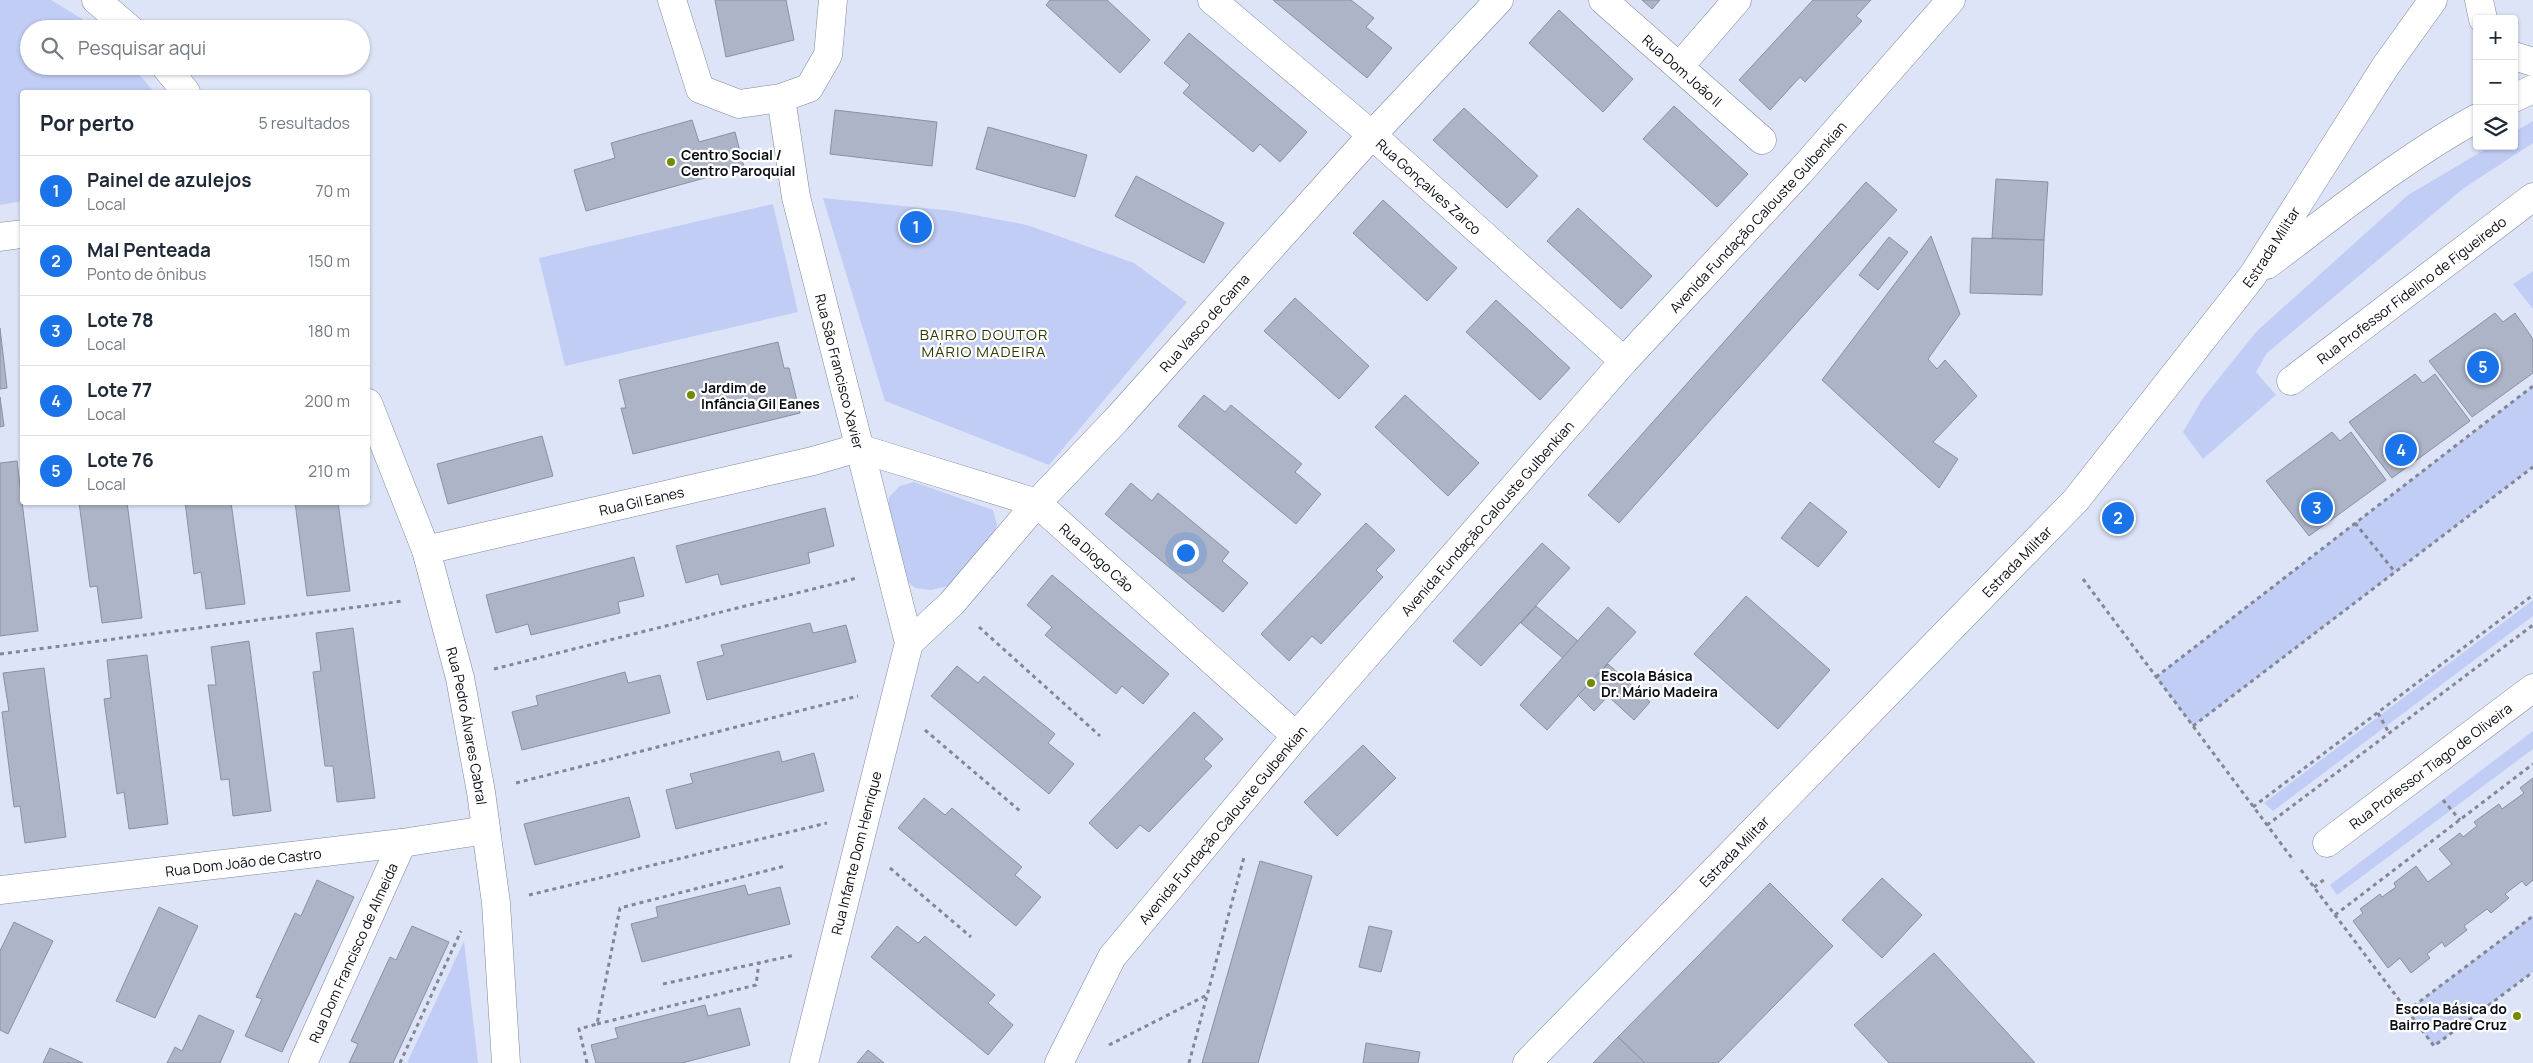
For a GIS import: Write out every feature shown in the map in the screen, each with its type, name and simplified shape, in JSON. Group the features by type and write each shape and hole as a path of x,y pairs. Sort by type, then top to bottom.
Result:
{"street":[{"path":"96,0 119,20"},
{"path":"672,0 700,89 738,104 781,98 809,88 828,55 833,0"},
{"name":"Rua Vasco de Gama","path":"909,642 952,603 1038,503 1117,419 1372,136 1499,0"},
{"name":"Rua Dom João II","path":"1603,0 1762,140"},
{"path":"1679,67 1737,0"},
{"name":"Avenida Fundação Calouste Gulbenkian","path":"1059,1063 1112,957 1296,736 1624,361 1800,172 1951,0"},
{"name":"Estrada Militar","path":"1527,1063 2076,500 2253,275 2385,67 2433,0"},
{"path":"2479,0 2482,15"},
{"name":"Rua Gonçalves Zarco","path":"1222,8 1372,136 1624,361"},
{"path":"2518,57 2533,62"},
{"path":"172,75 184,90"},
{"path":"2518,96 2533,89"},
{"name":"Rua São Francisco Xavier","path":"781,98 796,197 832,332 858,448 892,570 909,642"},
{"path":"2253,275 2407,161 2447,134 2473,120"},
{"name":"Rua Professor Fidelino de Figueiredo","path":"2291,381 2533,197"},
{"path":"0,237 20,234"},
{"name":"Rua Pedro Álvares Cabral","path":"370,408 426,550 460,678 481,792 496,903 506,1063"},
{"name":"Rua Diogo Cão","path":"858,448 1038,503 1296,736"},
{"name":"Rua Gil Eanes","path":"426,550 813,462 858,448"},
{"name":"Rua Infante Dom Henrique","path":"804,1063 909,642"},
{"name":"Rua Professor Tiago de Oliveira","path":"2327,843 2533,688"},
{"name":"Rua Dom João de Castro","path":"0,890 402,843 486,830"},
{"name":"Rua Dom Francisco de Almeida","path":"303,1063 402,843"}],"path":[{"path":"2156,677 2533,386"},
{"path":"2193,726 2533,467"},
{"path":"2355,523 2395,572"},
{"path":"460,678 892,570"},
{"path":"2083,579 2434,1046 2533,972"},
{"path":"2253,807 2533,595"},
{"path":"0,654 408,600"},
{"path":"952,603 1100,736"},
{"path":"2267,825 2533,625"},
{"path":"481,792 896,695 1020,811"},
{"path":"2378,713 2389,733"},
{"path":"2335,915 2533,764"},
{"path":"2439,793 2460,820"},
{"path":"496,903 866,813"},
{"path":"859,841 971,937"},
{"path":"1189,1063 1244,856"},
{"path":"597,1024 620,908 785,866"},
{"path":"2407,1011 2533,916"},
{"path":"400,1063 462,927"},
{"path":"663,984 833,946"},
{"path":"586,1063 579,1029 756,985 759,962"},
{"path":"1106,1046 1207,995"}],"shaded area":[{"path":"0,0 51,0 84,20 20,20 20,75 140,75 152,90 20,90 20,201 0,205"},
{"path":"2533,121 2533,143 2464,188 2267,353 2256,372 2276,395 2203,459 2183,432 2203,398 2257,331 2408,195 2484,150 2518,150 2518,130"},
{"path":"823,198 953,211 1027,225 1134,263 1187,302 1049,465 885,401"},
{"path":"773,204 798,312 565,366 539,258"},
{"path":"2533,271 2533,309 2513,284"},
{"path":"2533,386 2533,467 2193,726 2156,677"},
{"path":"914,482 993,510 997,525 992,538 948,586 931,590 915,588 906,580 888,514 889,497 900,486"},
{"path":"2533,600 2533,616 2273,811 2264,803"},
{"path":"2533,731 2533,749 2337,895 2330,885"},
{"path":"2533,916 2533,972 2434,1046 2407,1011"},
{"path":"464,941 478,1063 407,1063"}],"building":[{"path":"715,0 786,0 794,40 726,57"},
{"path":"1050,0 1107,0 1150,40 1120,73 1046,5"},
{"path":"1273,0 1351,0 1374,18 1366,27 1392,48 1367,78"},
{"path":"1642,0 1660,0 1652,9"},
{"path":"1813,0 1871,0 1856,16 1862,21 1805,82 1800,77 1770,110 1739,80"},
{"path":"1559,10 1633,79 1603,112 1529,43"},
{"path":"1189,33 1307,132 1280,162 1260,144 1253,152 1183,93 1190,85 1164,63"},
{"path":"1674,106 1748,174 1717,207 1643,139"},
{"path":"1464,108 1538,176 1507,208 1433,140"},
{"path":"835,110 937,122 932,166 830,154"},
{"name":"Centro Social / Centro Paroquial","path":"692,120 699,142 735,132 744,167 586,211 574,170 615,158 611,143"},
{"path":"988,127 1087,155 1075,197 976,169"},
{"path":"1136,176 1224,223 1204,263 1115,216"},
{"path":"1996,179 2048,182 2044,240 1992,238"},
{"path":"1866,182 1897,210 1619,523 1588,495"},
{"path":"1383,200 1457,268 1427,301 1353,233"},
{"path":"1578,208 1652,276 1621,309 1547,241"},
{"path":"1931,236 1960,314 1928,359 1937,369 1945,360 1977,396 1933,442 1958,459 1939,488 1822,380"},
{"path":"1889,237 1908,252 1878,290 1859,275"},
{"path":"1972,238 2044,240 2042,295 1970,293"},
{"path":"1295,298 1369,366 1339,399 1264,331"},
{"path":"1496,300 1570,368 1540,400 1466,332"},
{"path":"2495,313 2503,322 2515,313 2533,339 2533,373 2472,417 2429,361"},
{"path":"0,328 7,388 0,389"},
{"path":"778,342 784,368 789,368 800,413 633,454 621,408 626,408 619,380"},
{"path":"2415,374 2423,383 2435,374 2470,421 2392,478 2349,422"},
{"path":"1204,395 1225,412 1231,405 1302,464 1295,472 1321,494 1296,524 1178,426"},
{"path":"1405,395 1479,463 1448,496 1375,427"},
{"path":"0,397 4,426 0,427"},
{"path":"2332,432 2340,441 2351,432 2386,480 2309,536 2266,481"},
{"path":"542,436 553,476 448,504 437,464"},
{"path":"17,461 20,505 22,505 38,631 0,636 0,463"},
{"path":"1131,483 1152,501 1158,493 1229,552 1222,561 1248,583 1223,612 1105,514"},
{"path":"1810,502 1847,532 1818,567 1781,538"},
{"path":"79,505 127,505 142,618 102,623 97,586 90,587"},
{"path":"185,505 231,505 245,604 206,609 201,572 194,574"},
{"path":"295,505 338,505 350,591 307,596"},
{"path":"825,508 834,546 808,553 810,563 721,585 718,574 686,583 676,546"},
{"path":"1366,523 1395,550 1376,570 1383,577 1321,644 1312,636 1289,661 1261,634"},
{"path":"1542,543 1570,568 1481,666 1453,641"},
{"path":"634,557 644,596 618,602 620,613 531,635 528,624 496,633 486,595"},
{"path":"1052,575 1169,674 1143,704 1122,686 1116,694 1045,635 1052,627 1027,605"},
{"path":"1746,596 1830,670 1778,729 1694,654"},
{"path":"1536,606 1578,641 1563,658 1521,623"},
{"path":"1608,607 1636,632 1547,730 1520,705"},
{"path":"810,623 813,633 846,625 856,662 707,700 697,662 724,655 721,645"},
{"path":"353,628 375,798 337,802 333,766 325,766 313,672 321,671 316,633"},
{"path":"249,641 271,811 233,816 229,779 221,780 208,685 216,685 211,647"},
{"path":"147,655 168,824 129,829 124,792 117,794 104,699 111,698 107,660"},
{"path":"1608,664 1650,702 1634,720 1608,696 1594,711 1578,695"},
{"path":"957,666 978,683 984,676 1055,734 1048,743 1074,764 1049,794 931,696"},
{"path":"44,668 66,837 25,843 20,806 14,807 2,712 9,711 3,673"},
{"path":"625,672 628,683 660,675 670,713 522,750 512,712 538,705 536,696"},
{"path":"1194,712 1223,739 1204,759 1212,766 1149,832 1140,825 1117,849 1089,823"},
{"path":"1363,745 1396,778 1337,836 1304,802"},
{"path":"779,751 782,762 814,753 824,791 676,829 666,790 693,783 690,774"},
{"path":"2533,778 2533,880 2526,886 2522,881 2505,894 2509,898 2491,913 2487,909 2464,926 2467,930 2445,947 2442,942 2427,954 2430,958 2411,973 2400,958 2388,968 2353,921 2363,913 2360,909 2380,894 2382,897 2396,887 2394,883 2416,866 2428,882 2452,864 2439,849 2460,833 2463,837 2477,826 2474,822 2499,804 2502,809 2524,793 2520,788"},
{"path":"629,797 640,837 535,865 524,824"},
{"path":"924,798 945,815 952,808 1022,867 1015,875 1041,897 1016,926 898,828"},
{"path":"1260,861 1312,876 1258,1063 1202,1063"},
{"path":"1882,878 1922,915 1882,958 1842,920"},
{"path":"317,880 354,897 282,1052 245,1036 262,999 256,997 295,913 301,916"},
{"path":"1770,883 1833,946 1718,1063 1645,1063 1618,1037"},
{"path":"745,885 748,895 780,887 790,924 642,962 631,924 658,917 656,907"},
{"path":"159,907 198,926 155,1018 116,1001"},
{"path":"14,922 53,941 8,1034 0,1030 0,951"},
{"path":"412,926 449,942 393,1063 349,1063 358,1044 351,1041 390,957 396,960"},
{"path":"897,926 918,943 925,936 995,995 988,1003 1013,1025 988,1055 871,957"},
{"path":"1369,926 1392,931 1381,972 1359,967"},
{"path":"1934,953 2035,1063 1889,1063 1854,1025"},
{"path":"705,1005 708,1016 740,1008 750,1045 682,1063 596,1063 591,1045 618,1038 615,1028"},
{"path":"199,1015 234,1031 220,1063 167,1063 175,1047 182,1051"},
{"path":"1618,1037 1645,1063 1593,1063"},
{"path":"1366,1043 1420,1052 1418,1063 1363,1063"},
{"path":"50,1048 83,1063 43,1063"},
{"path":"868,1050 884,1063 857,1063"}],"place":[{"name":"Centro Social / Centro Paroquial","path":"671,162"},
{"name":"Painel de azulejos","path":"916,227"},
{"name":"Lote 76","path":"2483,367"},
{"name":"Jardim de Infância Gil Eanes","path":"691,395"},
{"name":"Lote 77","path":"2401,450"},
{"name":"Lote 78","path":"2317,508"},
{"name":"Mal Penteada","path":"2118,518"},
{"name":"Escola Básica Dr. Mário Madeira","path":"1591,683"},
{"name":"Escola Básica do Bairro Padre Cruz","path":"2517,1016"}],"district":[{"name":"BAIRRO DOUTOR MÁRIO MADEIRA","path":"984,342"}]}
